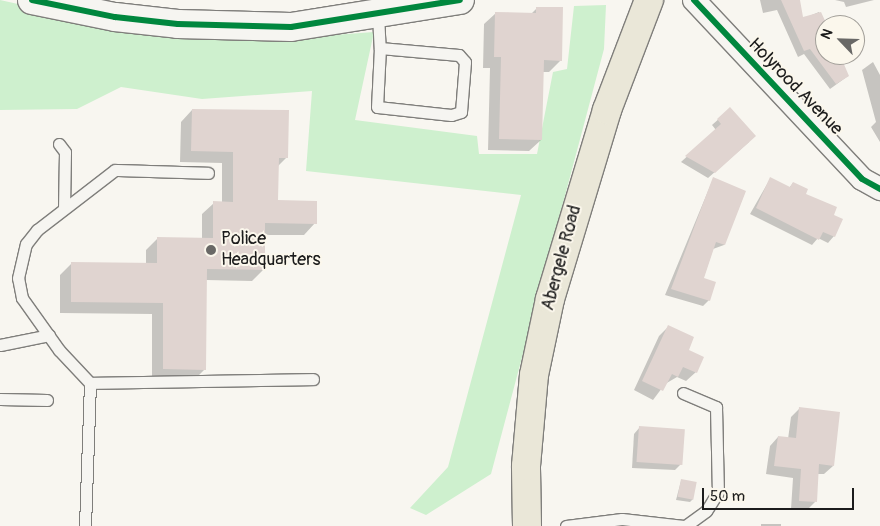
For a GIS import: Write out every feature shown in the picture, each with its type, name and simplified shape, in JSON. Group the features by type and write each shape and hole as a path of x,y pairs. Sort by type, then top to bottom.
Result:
{"main road":[{"name":"Abergele Road","path":"527,526 526,466 534,375 550,300 606,110 649,0"}],"street":[{"path":"32,0 115,17 178,24 291,27 460,0"},
{"name":"Holyrood Avenue","path":"694,0 862,179 880,189"}],"lane":[{"path":"378,14 380,49 377,107 451,115 461,112 465,62 459,55 380,49"},
{"path":"60,144 66,152 64,208"},
{"path":"85,526 90,384 49,335 22,298 18,278 30,237 64,208 115,170 208,173"},
{"path":"0,345 49,335"},
{"path":"90,384 313,379"},
{"path":"566,526 622,519 685,526 706,510 718,492 716,407 683,393"},
{"path":"0,399 47,400"}],"green space":[{"path":"0,0 99,22 280,39 374,32 355,120 477,136 479,154 537,154 553,72 567,69 574,6 606,5 604,49 491,474 426,515 410,508 448,467 521,195 306,171 312,91 202,99 121,87 77,109 0,110"}],"building":[{"path":"781,0 800,0 803,17 821,12 822,15 815,15 815,56 810,49 804,51"},
{"path":"536,7 563,7 562,61 544,60 542,140 499,139 501,57 494,57 495,12 536,13"},
{"path":"822,65 844,65 849,76 836,84"},
{"path":"730,107 756,136 715,173 685,156 721,124 717,119"},
{"name":"Police Headquarters","path":"192,109 289,110 288,158 279,158 278,200 317,201 317,224 265,223 265,270 207,269 206,370 163,369 163,303 71,302 71,262 157,263 157,237 213,238 213,201 233,202 233,152 191,151"},
{"path":"713,177 746,191 725,245 716,242 704,278 716,282 710,301 671,289"},
{"path":"770,177 790,187 793,182 808,189 806,194 837,207 834,215 843,219 835,237 823,232 819,240 756,208"},
{"path":"668,325 694,337 689,350 704,357 697,373 683,367 678,377 672,374 663,391 642,381"},
{"path":"799,407 840,412 834,466 819,464 817,502 799,501 801,469 774,466 778,436 796,438"},
{"path":"639,426 685,429 682,465 636,462"},
{"path":"681,479 697,482 693,500 678,497"}],"cycle path":[{"path":"32,0 115,17 178,24 291,27 460,0"},
{"path":"694,0 862,179 880,189"}],"place":[{"name":"Police Headquarters","path":"211,250"}]}
